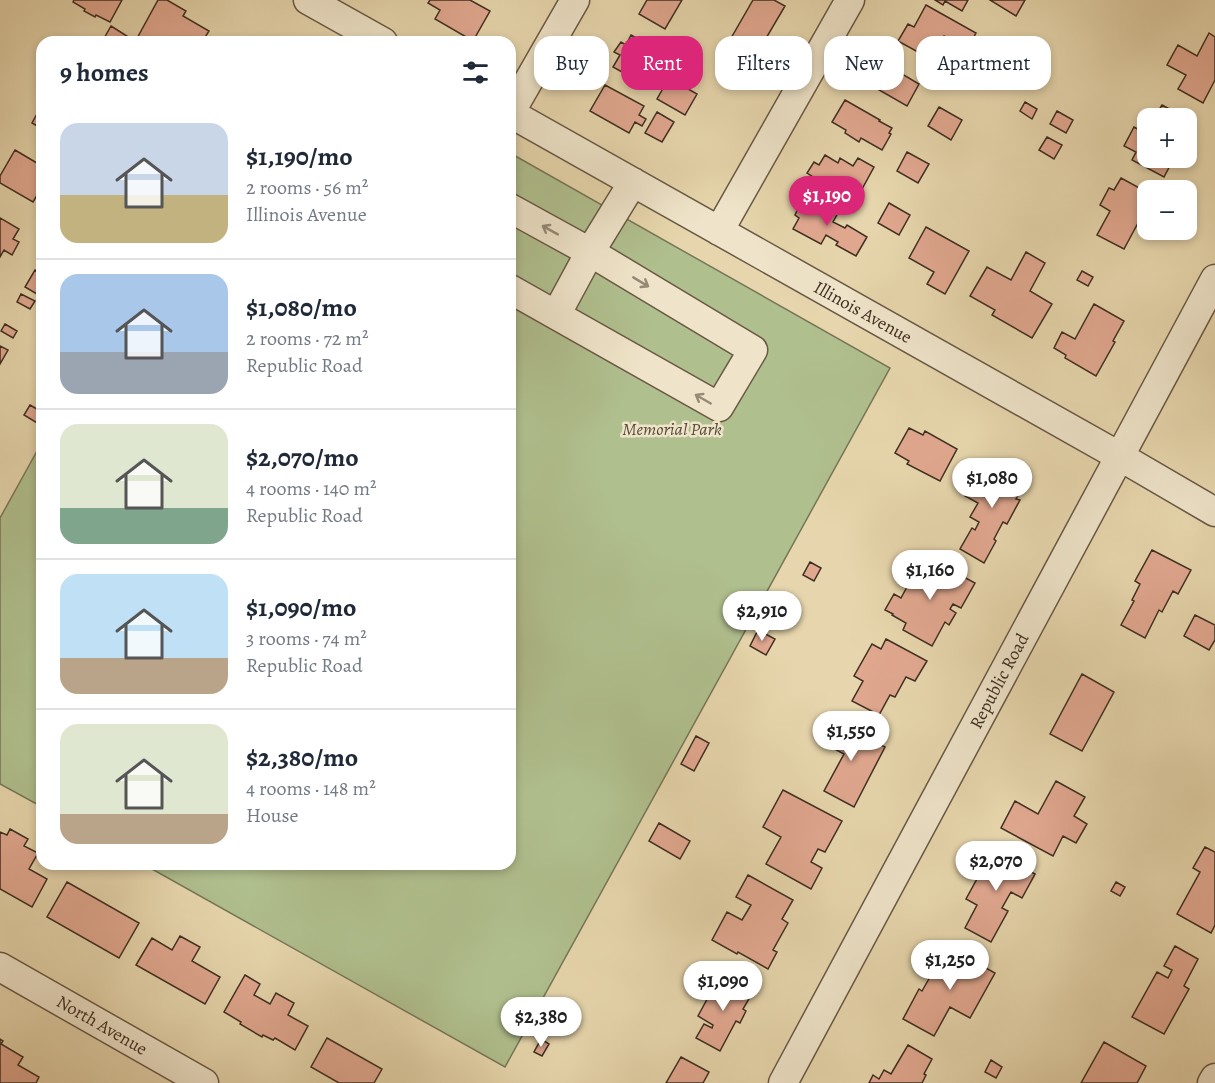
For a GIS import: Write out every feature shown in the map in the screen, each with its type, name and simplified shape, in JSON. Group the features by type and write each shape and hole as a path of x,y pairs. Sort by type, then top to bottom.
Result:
{"street":[{"path":"308,0 372,36"},
{"path":"516,102 574,0"},
{"path":"718,231 850,0"},
{"name":"Illinois Avenue","path":"516,116 1215,512"},
{"path":"556,315 633,182"},
{"path":"516,211 591,252 753,350 718,407 516,293"},
{"name":"Republic Road","path":"783,1083 1215,279"},
{"name":"North Avenue","path":"0,967 204,1083"},
{"path":"1212,1083 1215,1078"}],"green space":[{"name":"Memorial Park","path":"516,156 890,368 505,1067 154,870 516,870"},
{"path":"36,453 36,804 0,784 0,518"}],"building":[{"path":"74,0 122,0 110,22 84,11 85,9 73,2"},
{"path":"158,0 167,0 186,11 183,16 209,31 206,36 138,36"},
{"path":"430,0 470,0 490,11 476,36 464,36 435,19 440,10 428,3"},
{"path":"647,0 682,0 665,29 639,14"},
{"path":"753,0 774,0 785,6 767,36 732,36"},
{"path":"935,0 968,0 962,11 945,1 943,5"},
{"path":"990,0 1025,0 1016,16"},
{"path":"926,5 976,33 974,36 916,36 916,51 904,44 904,36 901,36 908,24 914,27"},
{"path":"111,26 127,36 105,36"},
{"path":"1209,33 1215,37 1215,80 1203,103 1178,89 1186,75 1167,65 1178,45 1197,56"},
{"path":"621,42 621,71 613,67 620,55 614,52"},
{"path":"904,75 916,82 916,90 907,106 879,90 904,90"},
{"path":"609,87 644,106 639,115 646,119 642,126 635,122 629,133 590,111 602,90 609,90"},
{"path":"662,90 690,90 697,94 685,115 657,99"},
{"path":"845,100 892,128 882,150 861,138 859,142 845,133 846,130 832,122"},
{"path":"1025,102 1037,109 1032,119 1020,111"},
{"path":"939,107 962,120 951,140 928,126"},
{"path":"1057,111 1073,120 1066,133 1050,124"},
{"path":"657,112 674,122 662,142 645,133"},
{"path":"1134,127 1137,129 1137,163 1132,160 1136,152 1124,146"},
{"path":"1047,137 1062,145 1054,159 1039,150"},
{"path":"15,150 36,162 36,197 33,202 0,183 0,176"},
{"path":"907,152 929,164 918,183 897,171"},
{"path":"825,155 838,163 840,158 853,166 858,158 874,167 855,202 811,180 813,177 807,173 814,162 819,165"},
{"path":"1147,168 1169,168 1164,177"},
{"path":"1121,178 1137,187 1137,225 1124,249 1097,235 1110,211 1100,205 1109,188 1114,190"},
{"path":"810,197 838,213 833,222 845,228 847,225 867,237 856,256 836,245 838,242 826,235 821,244 793,229 799,218 795,215 800,204 805,207"},
{"path":"889,203 910,215 899,235 878,223"},
{"path":"0,218 19,229 13,239 19,242 12,255 4,250 0,257"},
{"path":"926,227 969,251 945,294 927,284 934,272 909,258"},
{"path":"1026,252 1045,263 1030,291 1052,304 1032,338 992,315 995,310 970,296 987,267 1011,280"},
{"path":"35,270 36,271 36,293 25,287"},
{"path":"1082,271 1093,277 1088,286 1077,280"},
{"path":"21,294 35,301 30,309 17,302"},
{"path":"1094,304 1124,321 1096,376 1065,358 1066,355 1054,348 1062,332 1075,339"},
{"path":"5,324 17,331 13,338 1,331"},
{"path":"0,346 8,350 0,364"},
{"path":"30,405 36,408 36,422 24,415"},
{"path":"909,428 923,435 925,431 957,449 940,481 907,464 909,461 895,453"},
{"path":"1000,462 1028,477 1016,499 1020,500 1007,524 1003,522 984,563 960,549 972,528 975,530 979,522 970,517 978,503 965,496 975,477 988,484"},
{"path":"1152,550 1191,570 1178,594 1173,591 1162,612 1159,610 1145,638 1121,625 1140,584 1135,581"},
{"path":"921,561 937,569 940,564 975,583 961,608 953,604 950,609 956,613 949,625 945,622 932,646 903,630 906,623 885,610 894,594 901,598"},
{"path":"810,562 821,568 814,581 803,575"},
{"path":"1195,615 1215,625 1215,640 1209,650 1184,636"},
{"path":"758,630 775,639 766,655 750,646"},
{"path":"886,639 927,661 915,681 906,677 895,697 890,695 879,715 852,701 863,681 854,676 872,644 881,649"},
{"path":"1082,674 1114,692 1082,751 1050,734"},
{"path":"834,719 885,747 854,807 824,791 844,754 822,742"},
{"path":"696,736 709,743 694,771 681,764"},
{"path":"1056,781 1085,797 1074,816 1087,824 1076,843 1063,836 1053,856 1001,828 1015,801 1038,814"},
{"path":"783,790 842,821 825,852 818,849 811,862 822,868 811,889 766,864 781,837 763,827"},
{"path":"659,823 690,841 680,859 649,841"},
{"path":"10,829 28,839 24,846 36,852 29,869 47,879 32,907 0,889 0,832 7,835"},
{"path":"1205,847 1215,852 1215,925 1211,933 1177,914 1200,872 1193,868"},
{"path":"987,850 999,857 1001,852 1026,866 1024,868 1035,874 1022,898 1011,892 1002,908 1008,911 991,942 965,928 977,905 966,899 984,866 980,863"},
{"path":"748,875 793,900 782,919 788,923 773,950 777,952 768,969 712,940 727,912 742,920 751,905 736,897"},
{"path":"67,882 139,923 119,958 47,917"},
{"path":"1116,882 1125,887 1120,896 1111,891"},
{"path":"180,936 200,947 192,961 220,977 205,1004 136,965 152,938 172,950"},
{"path":"956,943 978,955 975,962 995,973 970,1018 950,1007 934,1036 903,1019 919,989 922,991 934,970 940,973"},
{"path":"1175,946 1198,959 1184,986 1189,989 1164,1034 1132,1017 1157,972 1168,978 1172,970 1164,966"},
{"path":"245,975 260,984 254,995 270,1004 276,993 294,1003 288,1015 308,1026 295,1050 275,1038 273,1040 263,1035 262,1037 224,1012"},
{"path":"732,975 746,983 741,992 750,997 743,1009 746,1011 740,1023 736,1021 720,1051 696,1038 704,1024 712,1028 713,1025 698,1016 718,979 727,984"},
{"path":"327,1038 382,1069 374,1083 339,1083 311,1067"},
{"path":"0,1039 3,1041 1,1044 23,1057 18,1065 39,1077 36,1083 0,1083"},
{"path":"541,1039 549,1044 542,1056 534,1052"},
{"path":"1104,1042 1146,1066 1137,1083 1081,1083"},
{"path":"908,1045 932,1059 922,1083 869,1083 873,1075 879,1079 884,1070 891,1074"},
{"path":"681,1057 709,1072 703,1083 666,1083"},
{"path":"991,1060 1002,1067 996,1078 985,1072"}]}
